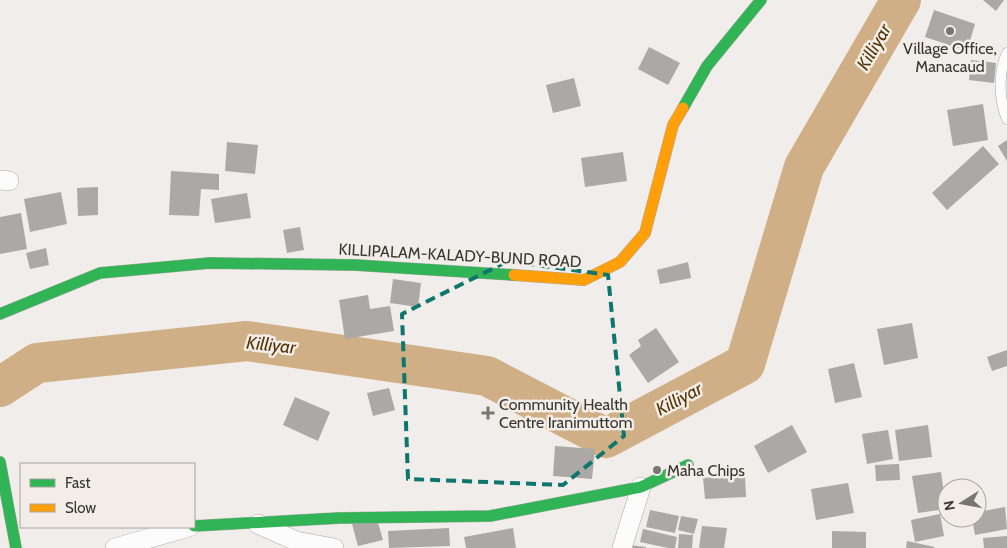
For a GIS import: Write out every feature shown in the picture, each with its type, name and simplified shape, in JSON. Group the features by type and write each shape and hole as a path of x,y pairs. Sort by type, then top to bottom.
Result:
{"street":[{"name":"KILLIPALAM-KALADY-BUND ROAD","path":"0,314 100,273 210,264 354,265 584,280 620,262 645,233 673,125 707,66 762,0"},
{"path":"0,462 16,548"},
{"path":"195,526 339,518 490,516 641,487 688,465"},
{"path":"622,548 641,487"},
{"path":"254,523 296,541 334,548"},
{"path":"115,548 185,528"}],"lane":[{"path":"1007,53 1003,62 1000,91 1007,119"}],"highlighted area":[{"path":"508,261 608,275 624,436 563,485 408,479 402,314"}],"building":[{"path":"983,0 1004,0 996,11"},
{"name":"Village Office, Manacaud","path":"934,10 975,24 967,51 925,37"},
{"path":"649,47 680,63 668,85 638,69"},
{"path":"971,60 996,63 994,83 969,80"},
{"path":"574,78 581,106 553,113 546,85"},
{"path":"983,104 988,140 953,146 947,110"},
{"path":"1007,140 1007,161 998,146"},
{"path":"227,142 258,145 255,174 225,171"},
{"path":"983,146 999,164 947,210 932,193"},
{"path":"623,152 627,181 585,187 581,158"},
{"path":"171,171 219,174 219,190 201,189 199,216 169,215"},
{"path":"98,187 98,215 78,216 77,188"},
{"path":"61,192 67,224 30,232 24,199"},
{"path":"247,193 251,218 215,223 211,199"},
{"path":"21,213 27,249 0,254 0,217"},
{"path":"300,227 304,250 287,253 283,230"},
{"path":"46,248 49,265 30,269 26,253"},
{"path":"688,262 691,278 660,284 657,270"},
{"path":"393,279 421,283 418,307 390,303"},
{"path":"368,295 370,309 390,306 394,331 345,339 339,300"},
{"path":"912,323 918,358 884,365 877,329"},
{"path":"656,328 679,362 648,383 629,355 641,346 638,340"},
{"path":"1007,350 1007,366 992,371 987,357"},
{"path":"854,363 862,397 835,403 828,369"},
{"path":"389,388 395,410 373,416 367,393"},
{"path":"295,397 330,412 318,441 283,425"},
{"path":"792,425 807,452 768,473 754,446"},
{"path":"928,425 932,457 899,461 895,430"},
{"path":"888,430 893,459 867,464 862,434"},
{"path":"555,446 595,449 592,479 553,476"},
{"path":"899,464 900,480 876,481 875,465"},
{"path":"941,472 942,478 937,478 937,510 918,513 912,476"},
{"path":"745,475 746,497 705,499 703,478"},
{"path":"848,483 854,513 816,520 811,489"},
{"path":"1005,507 1007,529 975,535 974,528 987,528 987,510"},
{"path":"650,510 679,516 675,533 646,527"},
{"path":"937,515 937,528 943,528 944,536 915,542 911,520"},
{"path":"681,516 698,519 694,534 678,530"},
{"path":"377,519 383,540 358,546 352,524"},
{"path":"702,526 727,528 724,548 699,548"},
{"path":"449,528 450,546 389,548 388,531"},
{"path":"513,528 516,548 466,548 464,537"},
{"path":"643,529 677,537 675,548 640,542"},
{"path":"832,531 866,532 866,548 832,548"},
{"path":"679,534 693,535 692,548 678,548"},
{"path":"1007,536 1007,548 984,548 983,538"},
{"path":"907,541 935,547 906,548"},
{"path":"629,545 646,547 646,548 629,548"}],"waterway":[{"name":"Killiyar","path":"0,387 37,363 247,341 487,376 606,438 745,364 804,167 901,0"}],"traffic: fast":[{"path":"683,108 707,66 761,0"},
{"path":"0,314 100,273 210,263 355,265 514,275"},
{"path":"0,462 16,548"},
{"path":"195,526 339,518 490,516 641,487 688,465"}],"traffic: slow":[{"path":"514,275 584,280 620,262 645,233 673,125 683,108"}],"place":[{"name":"Village Office, Manacaud","path":"950,31"},
{"name":"Community Health Centre Iranimuttom","path":"488,413"},
{"name":"Maha Chips","path":"657,470"}]}
